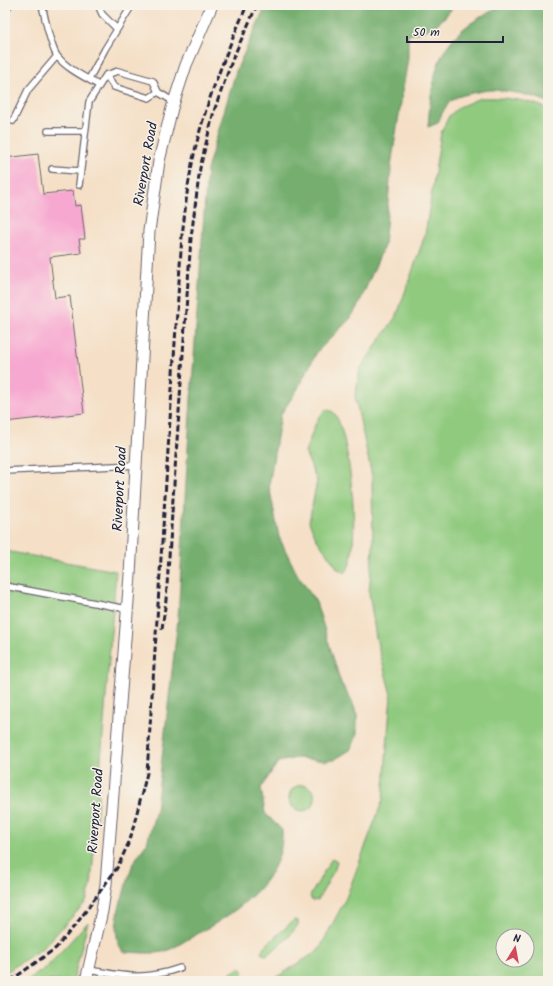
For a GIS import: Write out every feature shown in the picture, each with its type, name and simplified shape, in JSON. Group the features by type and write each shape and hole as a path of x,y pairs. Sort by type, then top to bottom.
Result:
{"street":[{"name":"Riverport Road","path":"86,981 90,970 106,884 127,609 149,231 159,160 174,102 186,65 212,5"}],"lane":[{"path":"42,5 48,31 57,56 76,72 98,84"},
{"path":"98,5 102,14 117,29"},
{"path":"89,79 132,5"},
{"path":"13,121 28,90 57,56"},
{"path":"79,185 79,171 89,102 98,84 106,75 118,71 153,81 158,92 174,102"},
{"path":"106,75 114,87 149,98 158,92"},
{"path":"48,130 85,131"},
{"path":"52,169 79,171"},
{"path":"5,471 136,465"},
{"path":"5,586 127,609"},
{"path":"90,970 120,976 139,977 159,975 180,968"}],"green space":[{"path":"266,5 454,5 445,17 434,26 408,35 408,58 392,159 384,246 359,304 350,319 317,352 297,390 281,414 269,485 279,537 297,574 316,602 341,683 352,701 357,715 357,736 350,750 334,760 326,761 297,758 278,762 261,788 265,813 282,830 281,849 275,866 253,895 223,918 169,950 157,953 123,952 118,944 116,927 119,908 133,863 147,843 156,810 178,619 190,414 207,170 236,71"},
{"path":"505,5 548,5 548,103 537,98 504,91 491,90 467,94 452,100 444,109 438,123 428,127 433,84 437,67 444,52 453,39 466,27 483,16"},
{"path":"480,98 515,99 548,109 548,981 274,981 277,977 319,950 346,898 383,799 391,695 376,638 369,592 373,547 372,476 355,397 360,369 397,315 425,235 441,133 449,116 459,107"},
{"path":"325,410 334,413 340,425 349,467 354,520 353,544 350,562 345,573 338,569 317,540 309,522 317,481 305,452 317,420"},
{"path":"5,551 116,571 91,886 86,902 44,947 5,973"},
{"path":"302,785 311,789 315,798 311,807 302,811 293,807 289,798 293,789"},
{"path":"332,858 337,861 335,869 318,900 312,901 310,896"},
{"path":"294,920 298,921 298,925 288,938 267,955 262,954 261,952 263,948"},
{"path":"88,922 73,981 26,981 47,967"},
{"path":"239,968 243,970 243,974 234,981 218,981"}],"building":[{"path":"5,5 15,5 5,14"},
{"path":"38,154 43,194 73,191 75,206 81,205 85,239 79,239 81,253 50,257 55,298 70,296 84,413 5,422 5,158"}],"railway":[{"path":"10,981 56,948 77,923 117,868 130,840 147,773 182,235 194,153 200,131 213,88 247,5"},
{"path":"162,629 166,600 191,238 200,168 214,111 233,58 257,5"}]}
